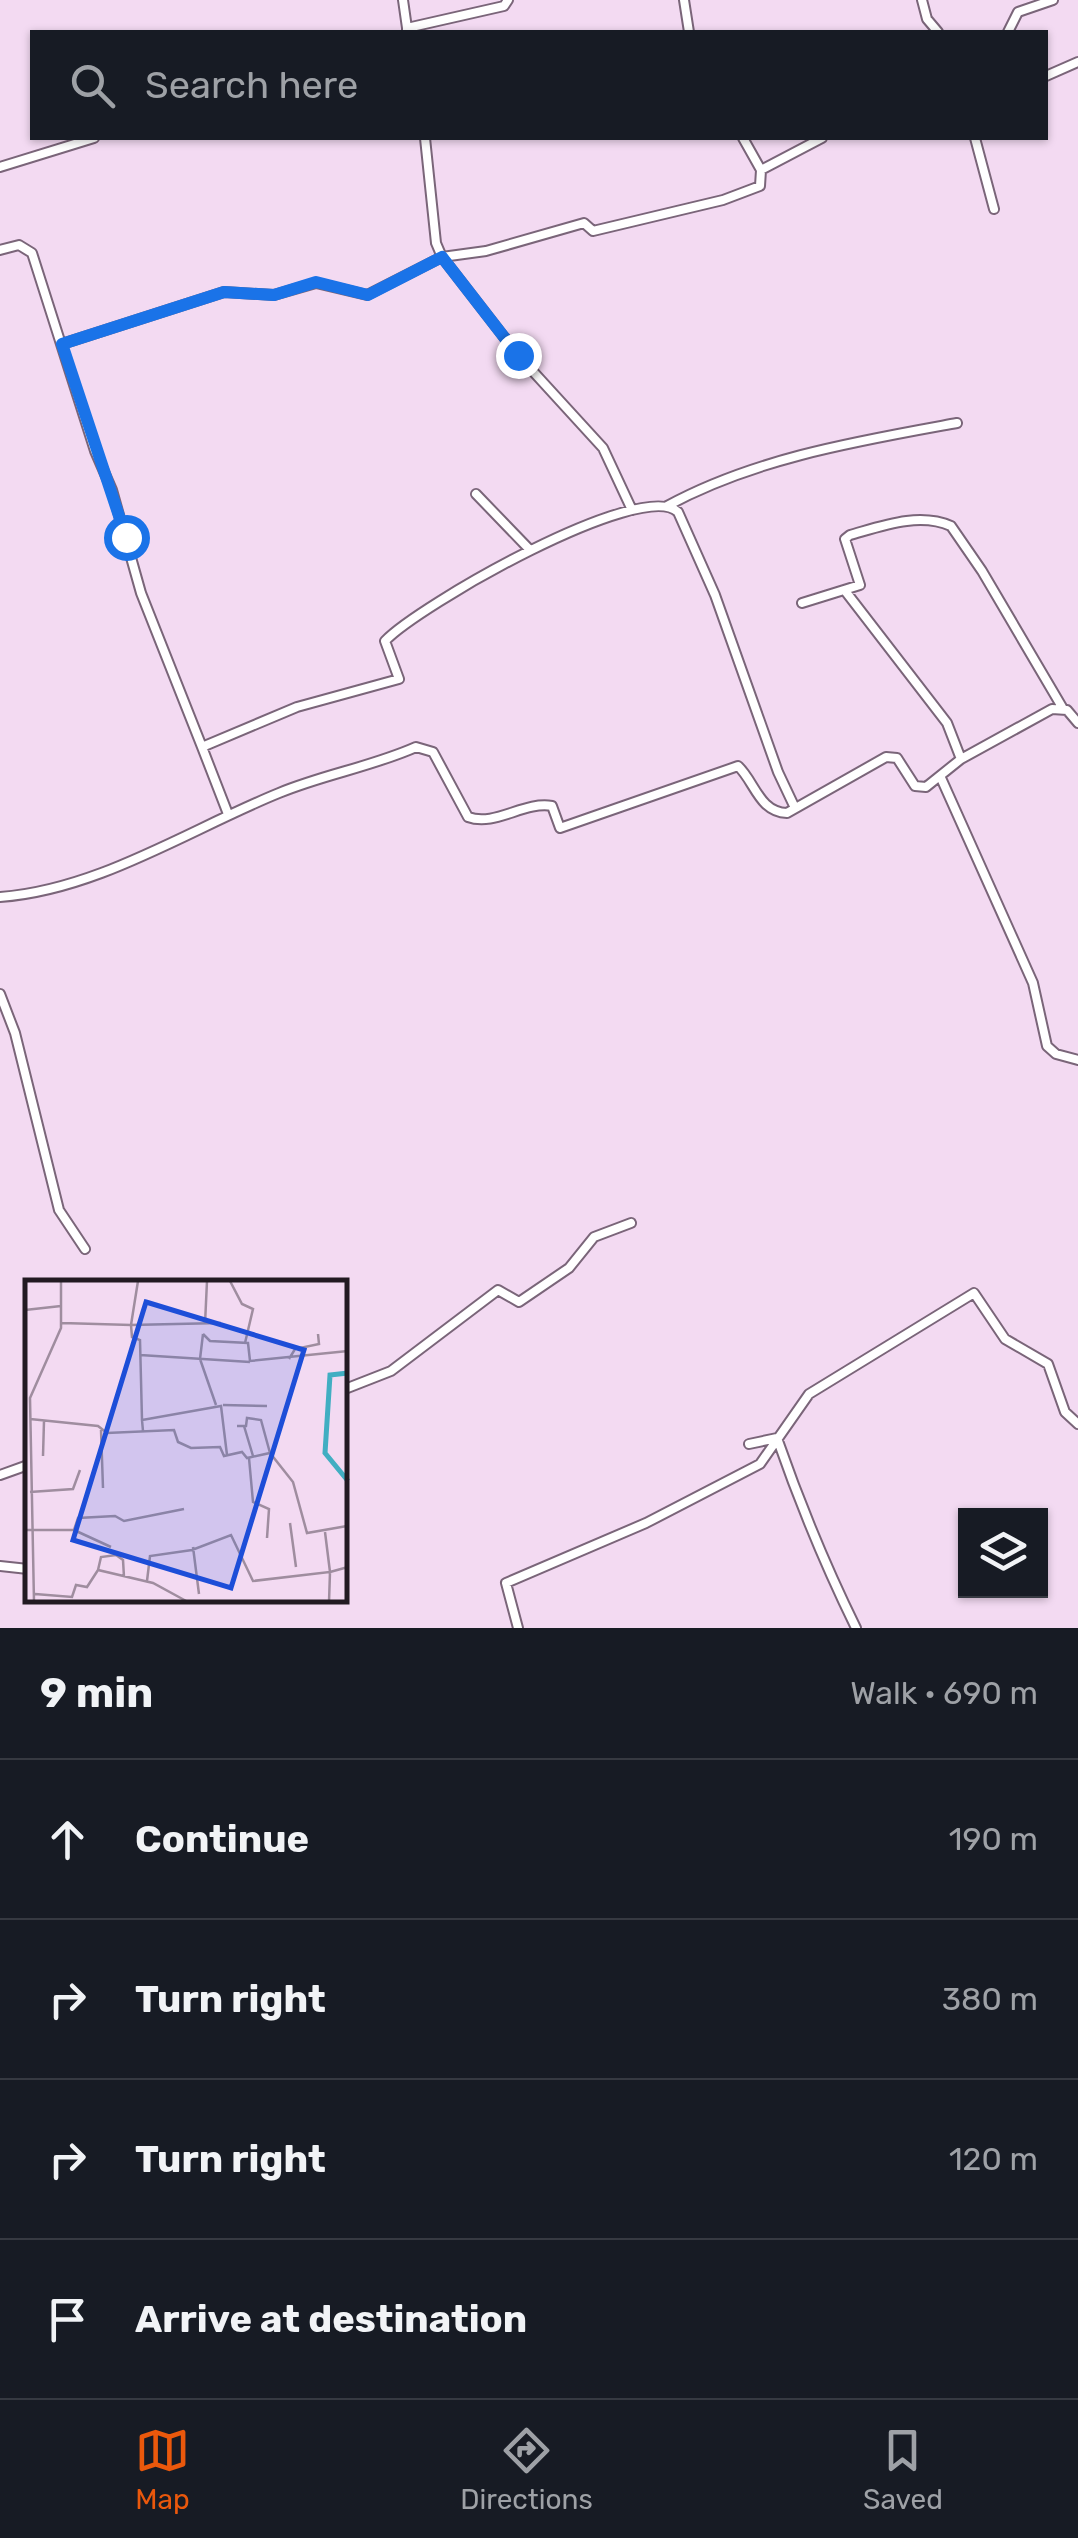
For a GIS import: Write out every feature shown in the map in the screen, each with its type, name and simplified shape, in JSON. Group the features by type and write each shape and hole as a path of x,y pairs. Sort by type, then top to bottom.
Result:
{"street":[{"path":"403,0 407,30 504,6 508,0"},
{"path":"684,0 689,30"},
{"path":"922,0 927,19 936,30"},
{"path":"1009,30 1018,12 1054,0"},
{"path":"1048,75 1078,62"},
{"path":"0,167 88,140"},
{"path":"425,140 436,243 442,257 518,355 603,448 632,510"},
{"path":"62,344 224,292 274,295 316,282 368,295 442,257 486,251 584,223 593,231 723,200 760,186 761,170 743,140"},
{"path":"761,170 818,140"},
{"path":"975,140 994,209"},
{"path":"0,250 19,245 32,254 154,630 228,814"},
{"path":"202,747 298,707 398,679 401,676 386,646 388,637 530,550 632,510 667,506 695,491 766,465 848,442 957,423"},
{"path":"476,494 530,550"},
{"path":"667,506 678,512 716,595 778,772 796,808"},
{"path":"802,604 860,584 844,539 850,535 917,520 951,526 982,571 1062,708 1078,723"},
{"path":"846,592 947,723 961,759"},
{"path":"0,897 120,864 326,774 356,771 424,746 433,752 462,811 478,821 537,803 552,806 560,828 738,766 769,810 787,813 886,757 897,758 915,786 926,787 961,759 1062,708"},
{"path":"941,778 1033,983 1048,1046 1056,1054 1078,1060"},
{"path":"0,994 15,1032 59,1210 85,1248"},
{"path":"348,1388 391,1371 498,1290 519,1302 569,1268 594,1238 631,1223"},
{"path":"518,1628 506,1582 646,1524 760,1464 808,1394 974,1293 1005,1339 1048,1364 1065,1412 1078,1424"},
{"path":"749,1444 777,1439"},
{"path":"777,1439 816,1550 841,1608 856,1628"},
{"path":"0,1475 25,1466"},
{"path":"0,1566 25,1569"}],"route":[{"path":"126,537 62,344 124,328 224,292 274,295 316,282 368,295 442,257 470,288 518,355"}]}
